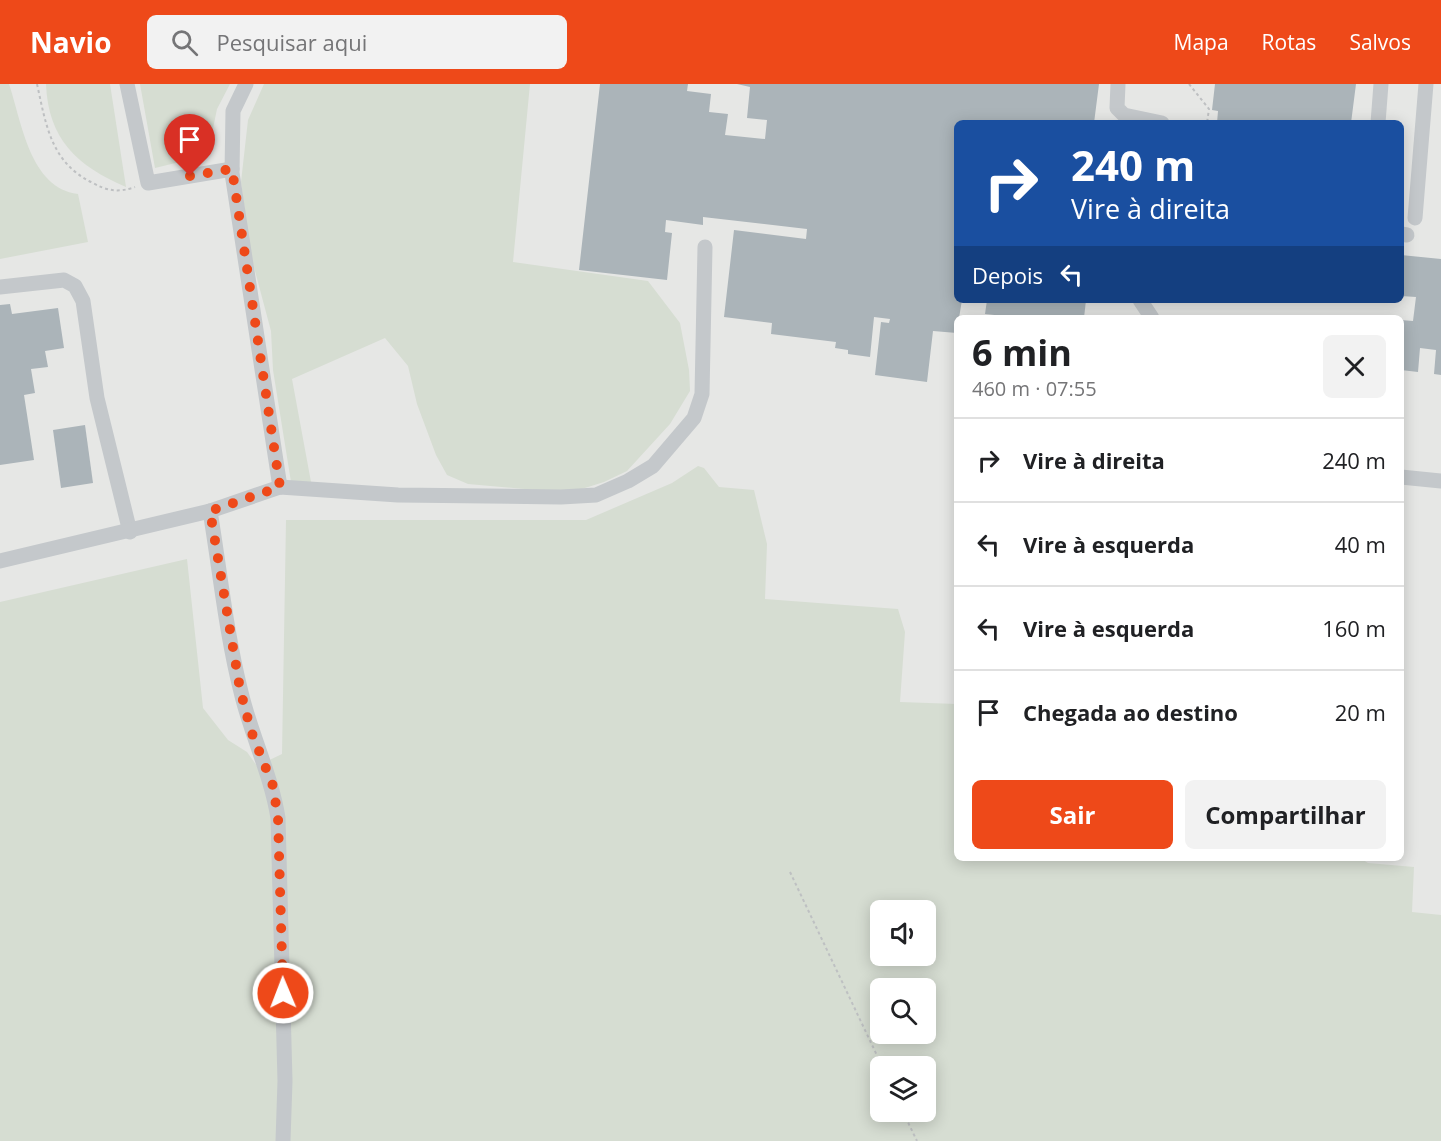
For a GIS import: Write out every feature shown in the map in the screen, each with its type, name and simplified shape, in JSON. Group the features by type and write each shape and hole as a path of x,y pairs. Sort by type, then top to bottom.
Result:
{"lane":[{"path":"127,84 148,183 232,169"},
{"path":"246,84 233,111 232,169 280,487"},
{"path":"1118,84 1117,108 1124,115 1148,120"},
{"path":"1378,120 1381,84"},
{"path":"1415,218 1426,84"},
{"path":"0,561 130,532 210,511 280,487 398,495 561,497 596,495 628,481 653,466 694,418 702,394 705,247"},
{"path":"0,287 64,280 75,286 83,301 97,398 130,532"},
{"path":"1404,477 1441,481"},
{"path":"210,511 240,689 251,731 273,786 278,818 285,1081 283,1141"}],"path":[{"path":"37,84 48,136 62,162 79,176 103,189 120,192 148,183"},
{"path":"1189,84 1209,109 1207,120"},
{"path":"790,872 877,1056"},
{"path":"908,1122 917,1141"}],"shaded area":[{"path":"0,84 1441,84 1441,977 1098,861 1404,861 1404,315 954,315 954,813 320,782 0,756"},
{"path":"0,84 9,84 30,151 39,167 49,180 62,189 78,194 88,242 0,259"},
{"path":"46,84 110,84 126,187 93,170 68,148 52,120"},
{"path":"140,84 230,84 217,109 210,143 196,158 155,168"},
{"path":"264,84 530,84 513,262 648,281 680,323 689,370 690,391 670,424 627,471 604,482 569,493 468,484 447,475 436,455 417,404 408,366 385,338 292,379 311,482 291,482 273,370 271,331 251,256 241,182 248,120"},
{"path":"698,466 704,468 719,487 754,490 767,544 765,599 898,609 905,632 900,702 954,704 954,861 1365,861 1414,867 1412,912 1441,915 1441,1141 0,1141 0,602 187,559 203,708 228,740 247,752 257,766 282,754 286,520 586,520 672,483"}],"building":[{"path":"600,84 688,84 687,91 711,94 709,112 728,114 725,135 765,139 767,120 747,118 750,87 737,84 1099,84 1094,120 954,120 954,303 962,303 960,315 954,315 954,333 933,331 927,382 875,375 881,322 889,323 890,319 874,317 870,357 848,354 848,350 835,348 836,342 771,334 772,323 724,317 734,230 806,239 807,229 703,217 703,225 666,220 665,232 672,233 667,280 579,270"},
{"path":"1215,84 1356,84 1351,120 1217,120 1218,111 1212,110"},
{"path":"1404,255 1441,259 1441,375 1434,374 1436,350 1420,348 1418,372 1404,370 1404,320 1413,321 1416,297 1404,296"},
{"path":"987,303 1086,303 1084,315 985,314"},
{"path":"10,304 12,314 58,308 64,348 45,351 48,367 31,369 35,393 24,395 34,460 0,465 0,305"},
{"path":"85,425 93,483 61,488 53,430"}],"route":[{"path":"190,176 232,169 280,487 210,511 240,689 251,731 273,786 278,818 283,993"}]}
